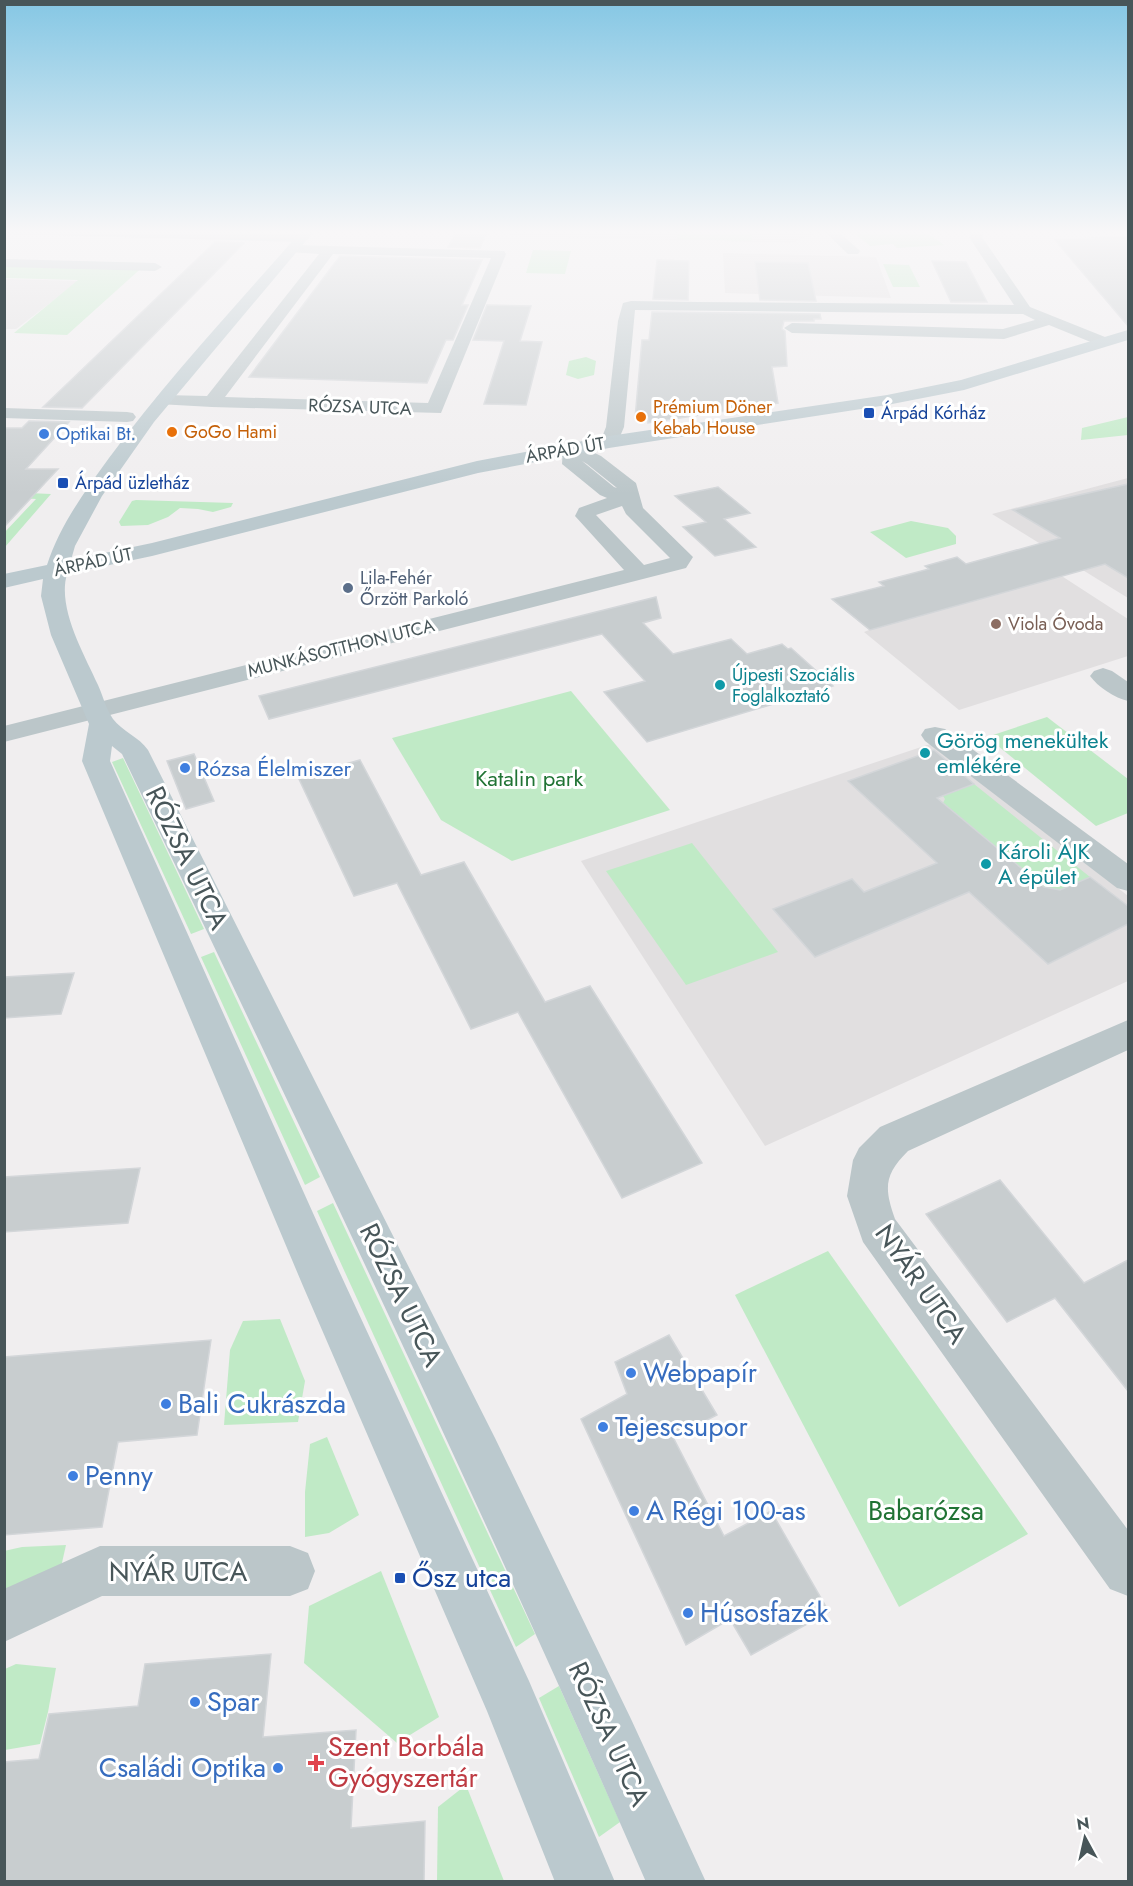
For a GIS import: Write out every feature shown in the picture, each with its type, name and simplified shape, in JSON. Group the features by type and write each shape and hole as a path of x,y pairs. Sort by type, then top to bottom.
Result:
{"street":[{"name":"RÓZSA UTCA","path":"234,318 141,428 77,519 56,570 52,596 71,656 99,718 134,750 417,1328 595,1699 676,1881"},
{"path":"212,402 277,318"},
{"name":"RÓZSA UTCA","path":"164,399 435,409 472,318"},
{"path":"609,442 615,427 626,318"},
{"path":"1045,318 1104,342"},
{"path":"792,328 1004,334 1050,320"},
{"name":"ÁRPÁD ÚT","path":"4,581 152,549 477,467 572,448 927,393 964,385 1128,335"},
{"path":"4,413 127,417"},
{"path":"572,448 572,464 607,491 626,499"},
{"path":"626,499 590,509 585,516 639,573"},
{"name":"MUNKÁSOTTHON UTCA","path":"4,734 99,718 678,563 682,557 633,510 626,499"},
{"path":"1103,676 1128,693"},
{"name":"RÓZSA UTCA","path":"99,718 96,761 329,1297 510,1700 585,1881"},
{"path":"935,735 1128,880"},
{"name":"NYÁR UTCA","path":"1128,1034 894,1139 873,1160 867,1196 878,1229 1128,1571"},
{"name":"NYÁR UTCA","path":"4,1616 100,1571 290,1571"}],"shaded area":[{"path":"5,318 30,318 16,329 5,329"},
{"path":"1128,478 1128,598 992,514"},
{"name":"Viola Óvoda","path":"1020,549 1128,619 1128,656 959,710 864,632 869,630 832,600"},
{"path":"936,742 1128,896 1128,981 765,1146 581,861"}],"green space":[{"path":"32,318 86,318 67,335 14,333"},
{"path":"586,357 596,361 594,375 578,379 566,375 569,361"},
{"path":"1128,417 1128,435 1081,440 1082,428"},
{"path":"5,492 51,494 5,547 4,533 36,499 5,497"},
{"path":"132,501 233,503 231,507 213,512 180,508 168,517 148,525 121,526 119,522"},
{"path":"911,521 948,528 956,536 956,544 906,558 870,532"},
{"name":"Katalin park","path":"571,691 670,810 512,861 441,820 392,738"},
{"path":"1047,717 1128,779 1128,813 1096,826 987,737"},
{"path":"123,758 204,929 191,934 112,762"},
{"path":"974,784 1090,877 1059,891 1047,889 943,803 945,799 943,796"},
{"path":"692,843 778,952 686,985 606,871"},
{"path":"214,952 320,1177 305,1185 201,957"},
{"path":"333,1203 535,1634 516,1647 317,1211"},
{"name":"Babarózsa","path":"828,1251 1028,1534 899,1607 735,1295"},
{"path":"280,1319 305,1381 298,1422 224,1425 230,1350 243,1321"},
{"path":"327,1437 359,1515 329,1533 305,1537 305,1492 310,1444"},
{"path":"66,1545 59,1576 5,1600 4,1551 22,1547"},
{"path":"381,1571 439,1717 397,1743 304,1663 309,1606"},
{"path":"16,1664 56,1668 40,1744 5,1750 5,1669"},
{"path":"559,1686 620,1822 599,1837 539,1698"},
{"path":"466,1785 504,1881 437,1881 438,1807"}],"building":[{"path":"136,318 170,318 82,408 43,407"},
{"path":"293,318 462,318 453,340 446,340 427,383 249,377"},
{"path":"482,318 527,318 520,341 542,342 526,405 484,404 504,341 473,340"},
{"path":"651,318 821,319 784,321 782,329 785,331 787,366 772,367 778,403 648,423 648,418 635,418 642,340 649,340"},
{"path":"1121,318 1128,318 1128,326"},
{"path":"29,421 69,422 26,469 58,469 4,527 4,428 22,428"},
{"path":"1128,484 1128,578 1105,564 870,630 832,599 884,586 879,582 929,569 925,566 957,557 966,564 1060,538 1013,510"},
{"path":"718,487 750,513 724,519 756,547 715,556 683,527 706,522 675,496"},
{"path":"656,597 661,618 643,623 673,654 731,639 747,654 782,644 788,649 791,648 833,686 647,742 604,692 645,681 602,634 269,719 259,696"},
{"name":"Károli ÁJK A épület","path":"934,750 974,784 937,798 1044,887 1060,890 1090,877 1128,906 1128,924 1048,964 969,892 815,957 773,909 852,879 864,892 937,863 848,781"},
{"path":"194,754 214,801 186,809 167,761"},
{"path":"360,760 421,875 464,862 545,1002 590,986 702,1163 622,1198 518,1012 471,1029 397,883 354,896 298,777"},
{"path":"74,973 61,1014 4,1018 4,977"},
{"path":"140,1168 128,1223 4,1232 4,1177"},
{"path":"1000,1180 1084,1283 1128,1260 1128,1391 1055,1298 1007,1322 926,1214"},
{"path":"669,1335 717,1415 673,1437 724,1536 771,1511 829,1612 751,1655 730,1619 686,1645 581,1419 627,1394 615,1362"},
{"path":"211,1340 197,1435 118,1442 102,1527 4,1535 4,1357"},
{"path":"271,1654 263,1737 356,1730 351,1828 425,1821 424,1881 4,1881 4,1762 39,1759 49,1714 138,1706 145,1664"}],"place":[{"name":"Árpád Kórház","path":"869,413"},
{"name":"Prémium Döner Kebab House","path":"641,417"},
{"name":"GoGo Hami","path":"172,432"},
{"name":"Optikai Bt.","path":"44,434"},
{"name":"Árpád üzletház","path":"63,483"},
{"name":"Lila-Fehér Őrzött Parkoló","path":"348,588"},
{"name":"Viola Óvoda","path":"996,624"},
{"name":"Újpesti Szociális Foglalkoztató","path":"720,685"},
{"name":"Görög menekültek emlékére","path":"925,753"},
{"name":"Rózsa Élelmiszer","path":"185,768"},
{"name":"Károli ÁJK A épület","path":"986,864"},
{"name":"Webpapír","path":"631,1373"},
{"name":"Bali Cukrászda","path":"166,1404"},
{"name":"Tejescsupor","path":"603,1427"},
{"name":"Penny","path":"73,1476"},
{"name":"A Régi 100-as","path":"634,1511"},
{"name":"Ősz utca","path":"400,1578"},
{"name":"Húsosfazék","path":"688,1613"},
{"name":"Spar","path":"195,1702"},
{"name":"Szent Borbála Gyógyszertár","path":"316,1763"},
{"name":"Családi Optika","path":"278,1768"}]}
